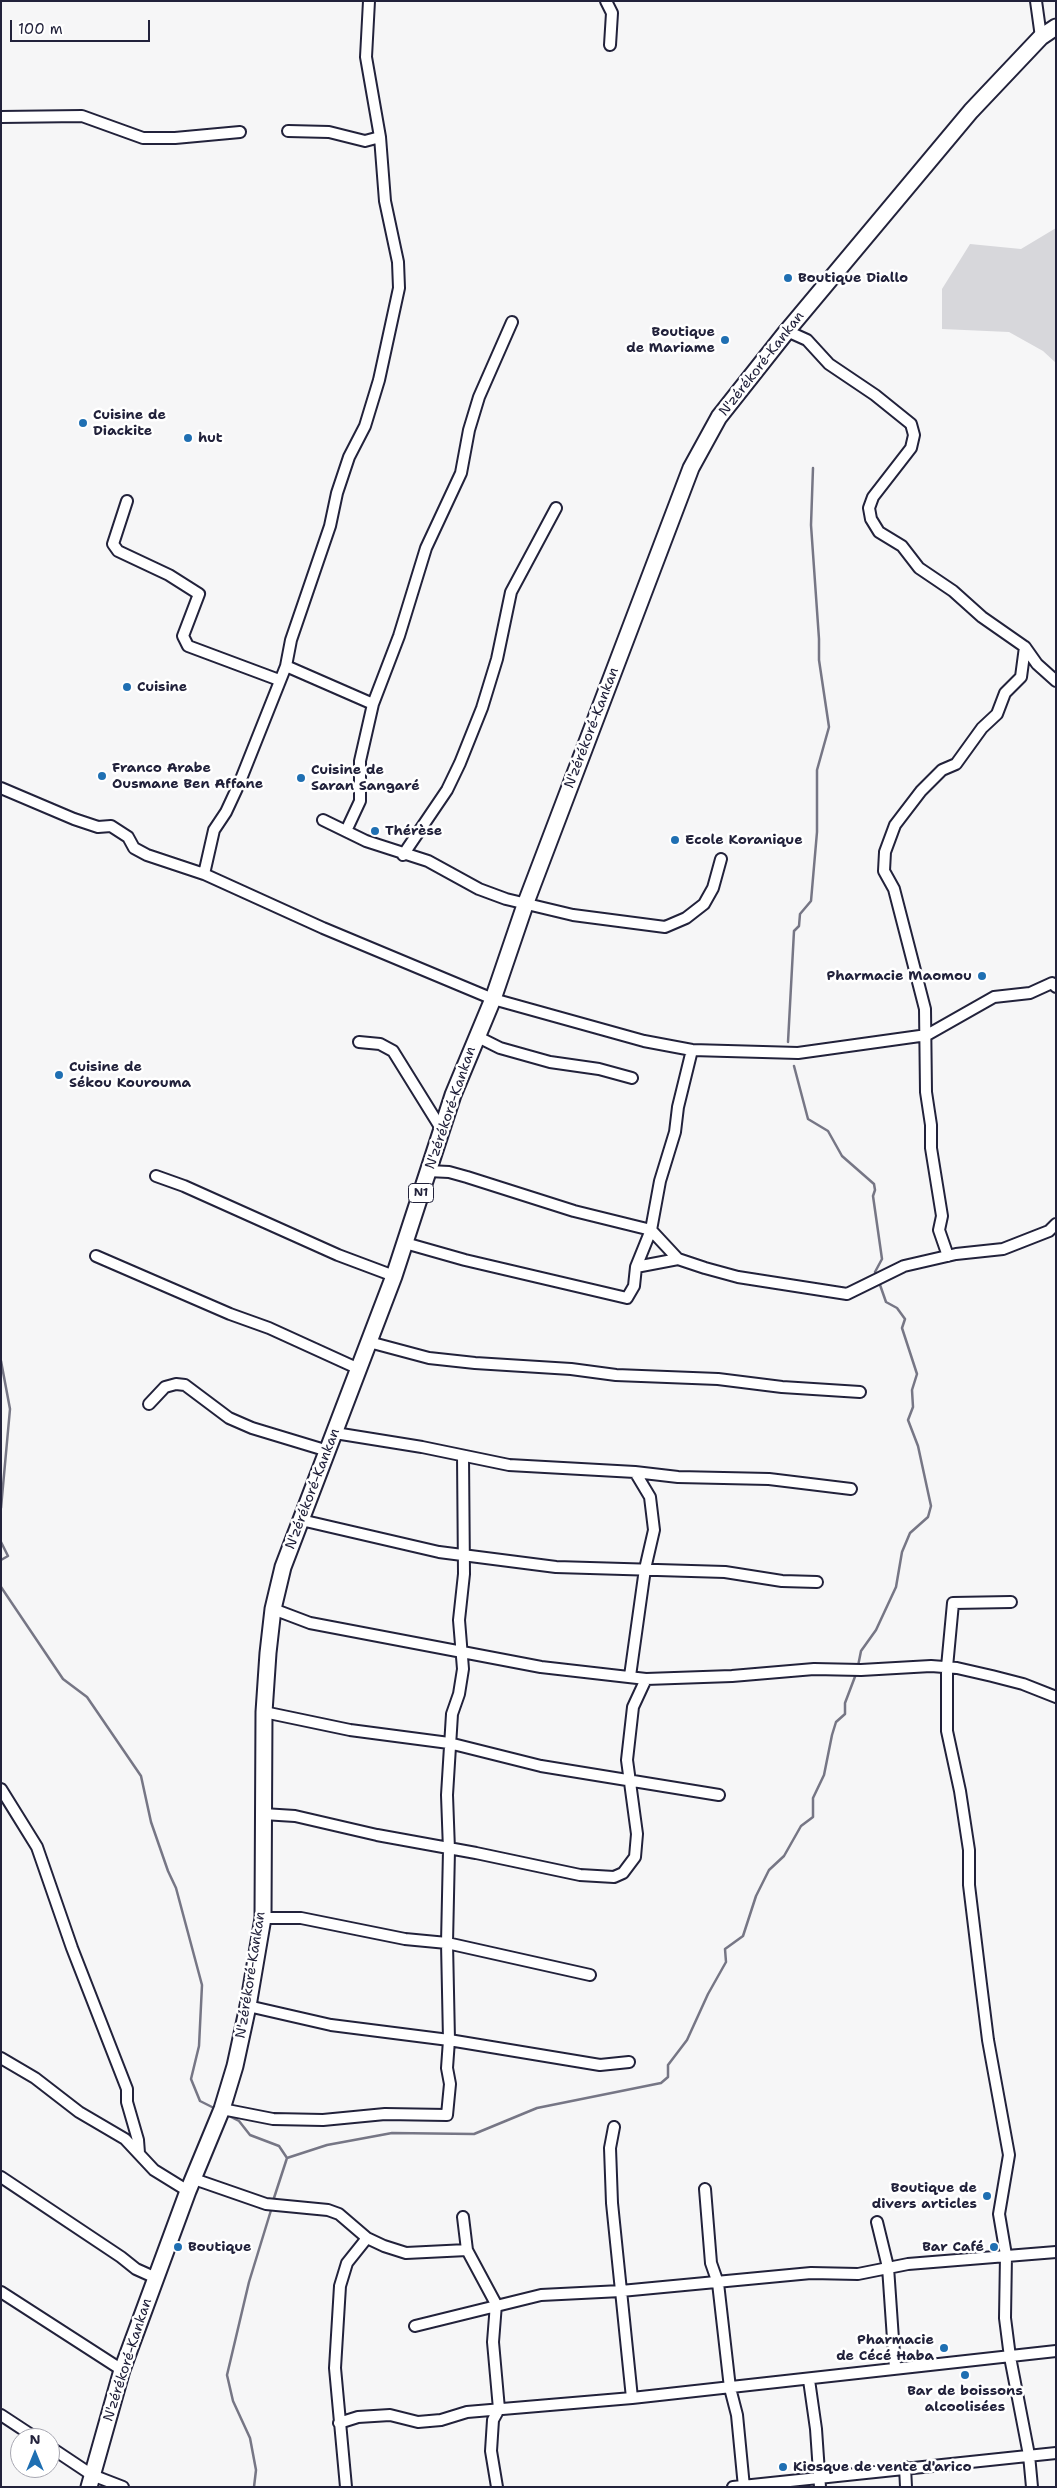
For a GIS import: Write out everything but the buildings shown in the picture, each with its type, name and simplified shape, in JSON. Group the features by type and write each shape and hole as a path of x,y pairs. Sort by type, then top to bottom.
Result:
{"highway":[{"name":"N'zérékoré-Kankan","path":"91,2481 122,2370 191,2185 222,2109 248,2006 263,1918 264,1712 273,1608 283,1566 394,1276 442,1130 476,1036 492,998 525,905 691,468 719,417 787,331 971,111 1041,37 1056,27"}],"street":[{"path":"204,874 214,830 226,812 239,784 286,666 291,640 330,526 337,493 349,458 365,426 379,380 399,288 398,262 385,201 380,138 366,57 369,1"},
{"path":"606,1 612,13 610,46"},
{"path":"1036,1 1041,37"},
{"path":"1,117 82,116 143,138 175,138 240,132"},
{"path":"288,131 329,132 365,142 380,138"},
{"path":"346,831 360,801 360,761 373,704 399,636 426,548 461,473 469,430 479,397 512,322"},
{"path":"787,331 807,340 829,364 875,395 911,424 914,434 911,448 873,496 869,508 871,519 879,532 902,546 919,568 953,591 982,617 1025,647 1038,664 1056,681"},
{"path":"127,502 113,544 118,551 169,575 199,594 183,636 188,646 279,680"},
{"path":"403,855 448,790 460,763 482,708 497,660 511,592 556,508"},
{"path":"948,1256 939,1230 942,1216 931,1148 926,1075 926,1009 894,889 884,871 884,852 895,825 921,791 942,770 956,764 982,728 996,714 1005,693 1021,677 1025,647"},
{"path":"286,666 373,704"},
{"path":"1,788 98,827 111,826 128,836 134,848 147,855 204,874 348,939 492,998 644,1041 692,1050 798,1053 926,1035 994,998 1030,993 1052,983 1056,987"},
{"path":"323,820 403,855 428,862 479,890 525,905 573,915 665,927 686,918 704,904 713,888 721,859"},
{"path":"476,1036 500,1048 550,1062 599,1068 632,1078"},
{"path":"359,1042 380,1044 393,1051 442,1130"},
{"path":"405,1242 465,1260 627,1298 634,1286 636,1267 651,1230 661,1176 675,1132 678,1106 692,1050"},
{"path":"428,1171 449,1172 574,1211 651,1230 678,1259"},
{"path":"156,1176 184,1186 338,1255 394,1276"},
{"path":"636,1267 678,1259 738,1277 847,1294 904,1266 948,1256 1002,1249 1049,1231 1056,1224"},
{"path":"96,1256 230,1314 292,1338 359,1369"},
{"path":"369,1342 429,1358 475,1363 571,1369 616,1375 718,1378 782,1387 860,1392"},
{"path":"149,1404 165,1388 176,1384 184,1386 237,1421 252,1428 328,1451"},
{"path":"335,1433 509,1465 635,1472 678,1478 769,1479 851,1489"},
{"path":"222,2109 273,2119 323,2120 385,2114 447,2115 450,2084 446,2068 449,2040 447,1943 450,1850 449,1743 452,1714 459,1694 463,1653 459,1620 464,1554 463,1456"},
{"path":"630,1676 645,1569 654,1530 650,1497 635,1472"},
{"path":"302,1520 439,1552 556,1568 645,1569 700,1573 725,1572 782,1581 816,1582"},
{"path":"1012,1602 953,1603 947,1667 947,1731 960,1790 968,1842 968,1885 988,2040 1010,2155 999,2214 1006,2255 1005,2318 1010,2357 1029,2455 1032,2487"},
{"path":"273,1608 310,1623 541,1667 646,1678 732,1676 814,1669 947,1667 1023,1684 1056,1696"},
{"path":"263,1814 295,1816 319,1823 580,1875 614,1877 623,1873 635,1857 637,1834 627,1760 632,1707 646,1678"},
{"path":"264,1712 350,1730 449,1743 541,1766 719,1795"},
{"path":"1,1789 37,1847 72,1948 127,2090 127,2102 138,2140 139,2154"},
{"path":"263,1918 301,1918 405,1939 447,1943 590,1975"},
{"path":"248,2006 331,2025 449,2040 600,2065 628,2062"},
{"path":"1,2058 35,2078 80,2112 124,2139 154,2170 191,2185 266,2204 328,2210 339,2214 367,2238 406,2253 467,2250"},
{"path":"614,2127 610,2148 612,2203 632,2398"},
{"path":"1,2177 136,2269 156,2278"},
{"path":"705,2189 711,2263 718,2283 730,2388 737,2415 740,2486 821,2482 905,2467 1056,2453"},
{"path":"463,2218 467,2250 496,2304 493,2342 499,2409 494,2420 492,2451 497,2487"},
{"path":"877,2222 888,2268 896,2368"},
{"path":"346,2487 339,2423 336,2368 340,2286 347,2263 367,2238"},
{"path":"416,2326 496,2304 541,2295 621,2291 811,2273 858,2274 908,2264 1056,2252"},
{"path":"1,2292 122,2370"},
{"path":"339,2423 358,2417 390,2415 418,2422 441,2420 467,2412 809,2380 896,2368 1056,2351"},
{"path":"809,2380 821,2482"},
{"path":"1,2415 21,2428"},
{"path":"60,2455 91,2481 123,2487"},
{"path":"905,2467 906,2487"}],"shaded area":[{"path":"1056,228 1056,363 1043,351 1009,332 942,329 942,289 970,244 1021,249"}],"waterway":[{"path":"788,1042 794,931 799,926 800,914 811,901 817,832 817,770 829,727 819,660 811,525 813,468"},
{"path":"794,1066 808,1119 828,1131 842,1156 874,1184 873,1196 882,1259 875,1272 877,1277"},
{"path":"858,1666 861,1651 876,1630 896,1587 902,1552 910,1533 928,1517 931,1506 918,1446 908,1420 913,1407 912,1390 917,1374 902,1328 905,1319 897,1308 886,1302 879,1282"},
{"path":"1,1361 10,1409 1,1508"},
{"path":"1,1542 8,1556 1,1560"},
{"path":"1,1587 63,1679 87,1697 141,1776 151,1822 176,1888 202,1985 199,2046 191,2079 200,2101 216,2109"},
{"path":"287,2158 327,2145 392,2133 474,2134 537,2108 661,2083 668,2077 668,2065 687,2040 708,1994 726,1962 725,1949 743,1936 756,1896 769,1870 784,1856 801,1826 813,1817 813,1798 824,1775 836,1722 845,1714 845,1703 856,1674"},
{"path":"225,2114 239,2121 250,2135 279,2146 287,2158 273,2201"},
{"path":"254,2487 256,2470 250,2438 233,2401 227,2375 249,2282 272,2207"}],"place":[{"name":"Boutique Diallo","path":"788,278"},
{"name":"Boutique de Mariame","path":"725,340"},
{"name":"Cuisine de Diackite","path":"83,423"},
{"name":"hut","path":"188,438"},
{"name":"Cuisine","path":"127,687"},
{"name":"Franco Arabe Ousmane Ben Affane","path":"102,776"},
{"name":"Cuisine de Saran Sangaré","path":"301,778"},
{"name":"Thérèse","path":"375,831"},
{"name":"Ecole Koranique","path":"675,840"},
{"name":"Pharmacie Maomou","path":"982,976"},
{"name":"Cuisine de Sékou Kourouma","path":"59,1075"},
{"name":"Boutique de divers articles","path":"987,2196"},
{"name":"Boutique","path":"178,2247"},
{"name":"Bar Café","path":"994,2247"},
{"name":"Pharmacie de Cécé Haba","path":"944,2348"},
{"name":"Bar de boissons alcoolisées","path":"965,2375"},
{"name":"Kiosque de vente d'arico","path":"783,2467"}]}
